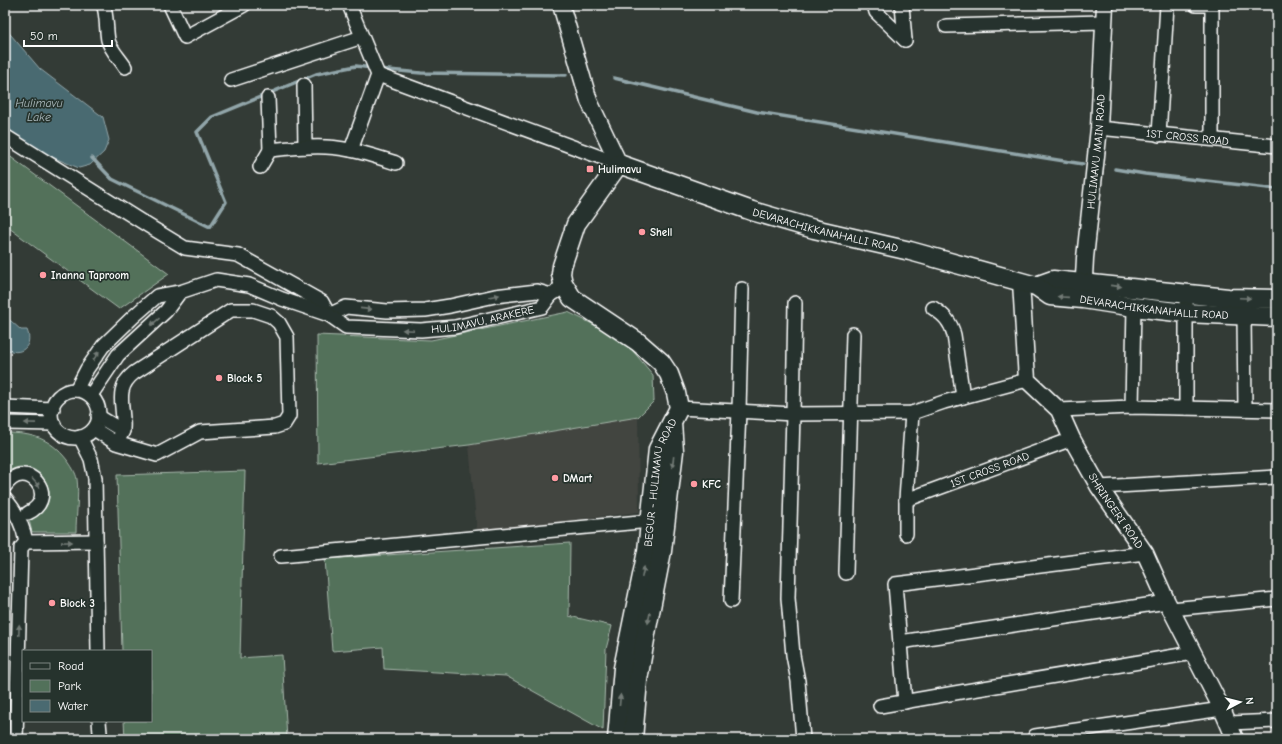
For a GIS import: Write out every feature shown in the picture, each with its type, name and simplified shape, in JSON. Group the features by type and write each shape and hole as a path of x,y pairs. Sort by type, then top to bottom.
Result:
{"main road":[{"name":"DEVARACHIKKANAHALLI ROAD","path":"619,164 752,211 814,230 903,250 1028,284 1053,280 1134,307 1185,313 1277,317"},
{"path":"557,289 562,266 576,224 619,164"},
{"name":"BEGUR - HULIMAVU ROAD","path":"557,289 638,342 661,362 669,374 676,393 674,451 658,522 647,551 623,668 617,739"},
{"name":"DEVARACHIKKANAHALLI ROAD","path":"1084,291 1187,294 1228,298 1277,299"},
{"name":"BEGUR - HULIMAVU ROAD","path":"633,739 638,680 662,551 658,522"}],"street":[{"path":"103,5 105,8 105,26 108,42 125,67"},
{"path":"170,5 185,37 244,5"},
{"path":"349,5 376,71 351,150"},
{"path":"561,5 589,101 619,164"},
{"path":"874,5 876,12 905,40 902,5"},
{"name":"HULIMAVU MAIN ROAD","path":"1084,291 1085,258 1099,128 1105,5"},
{"path":"1159,135 1167,5"},
{"path":"1196,5 1212,5 1212,139"},
{"path":"946,26 1104,22"},
{"path":"231,80 362,37"},
{"path":"376,71 619,164"},
{"path":"304,85 304,146"},
{"path":"260,167 270,150 268,98"},
{"name":"1ST CROSS ROAD","path":"1099,128 1277,146"},
{"path":"5,136 186,248 238,255 322,302 329,316"},
{"path":"270,150 304,146 328,147 351,150 396,162"},
{"path":"76,390 87,369 103,346 157,296 180,292 216,280 249,286 329,316"},
{"path":"676,415 739,411 794,414 912,413 944,402 1027,380 1028,284"},
{"name":"HULIMAVU, ARAKERE","path":"557,289 542,307 455,327 421,330 346,328 329,316 346,307 387,311 425,310 509,294 557,289"},
{"path":"731,601 739,411 742,289"},
{"path":"90,395 118,355 166,312 180,292"},
{"path":"1186,408 1185,313 1187,294"},
{"path":"795,303 794,414 788,598 803,739"},
{"path":"1132,407 1134,307"},
{"path":"933,308 948,320 952,326 963,397"},
{"path":"94,429 116,443 157,455 200,432 275,427 284,424 289,416 287,337 279,323 271,316 262,312 245,309 231,310 134,373 126,380 121,390 123,431 116,443"},
{"path":"1244,316 1245,409"},
{"path":"846,572 853,334"},
{"name":"SHRINGERI ROAD","path":"1027,380 1059,410 1072,439 1099,487 1145,553 1169,606 1222,709 1235,739"},
{"path":"76,390 90,395 99,407 98,422 88,435 72,438 58,430 54,424 52,416 56,401 61,395 68,391 76,390"},
{"path":"1059,410 1132,407 1277,410"},
{"path":"5,408 53,409"},
{"path":"906,534 906,500 912,413"},
{"path":"98,416 123,431"},
{"path":"5,423 54,424"},
{"path":"80,437 89,451 94,468 98,650"},
{"name":"1ST CROSS ROAD","path":"906,500 1072,439"},
{"path":"5,486 13,478 24,475 35,480 39,484 41,489 41,501 38,506 28,513"},
{"path":"1099,487 1277,477"},
{"path":"5,500 16,513 21,522 26,542"},
{"path":"280,556 658,522"},
{"path":"16,739 21,548 26,542 96,541"},
{"path":"905,702 895,584 1145,553"},
{"path":"900,642 1169,606 1277,600"},
{"path":"880,706 1193,653"},
{"path":"1035,736 1222,709"},
{"path":"1229,724 1277,721"},
{"path":"99,722 101,739"}],"shaded area":[{"name":"DMart","path":"638,417 639,512 477,532 469,445"}],"green space":[{"path":"8,155 169,274 119,309 5,225 5,171"},
{"path":"568,312 623,339 653,375 654,401 638,417 469,445 318,463 317,335 431,340"},
{"path":"5,433 24,434 40,438 54,446 69,462 77,479 78,485 76,532 32,532 29,520 42,512 48,502 49,491 45,481 38,472 28,468 17,468 5,474"},
{"path":"245,471 240,658 282,655 287,739 125,739 124,722 152,722 152,650 122,650 117,475"},
{"path":"570,543 569,616 612,626 606,649 603,730 506,676 384,669 383,647 332,651 325,559"}],"water":[{"name":"Hulimavu Lake","path":"5,28 40,69 103,117 109,140 104,152 90,165 79,168 40,152 5,127"},
{"path":"5,319 11,321 21,330 27,330 29,341 24,349 16,352 5,348"}],"waterway":[{"path":"92,158 112,179 210,227 226,202 197,132 212,117 316,74 356,66 372,68"},
{"path":"378,69 421,73 566,75"},
{"path":"614,78 757,112 1083,164"},
{"path":"1115,169 1145,174 1277,189"}],"place":[{"name":"Hulimavu","path":"590,169"},
{"name":"Shell","path":"642,232"},
{"name":"Inanna Taproom","path":"43,275"},
{"name":"Block 5","path":"219,378"},
{"name":"DMart","path":"555,478"},
{"name":"KFC","path":"694,484"},
{"name":"Block 3","path":"52,603"}]}
